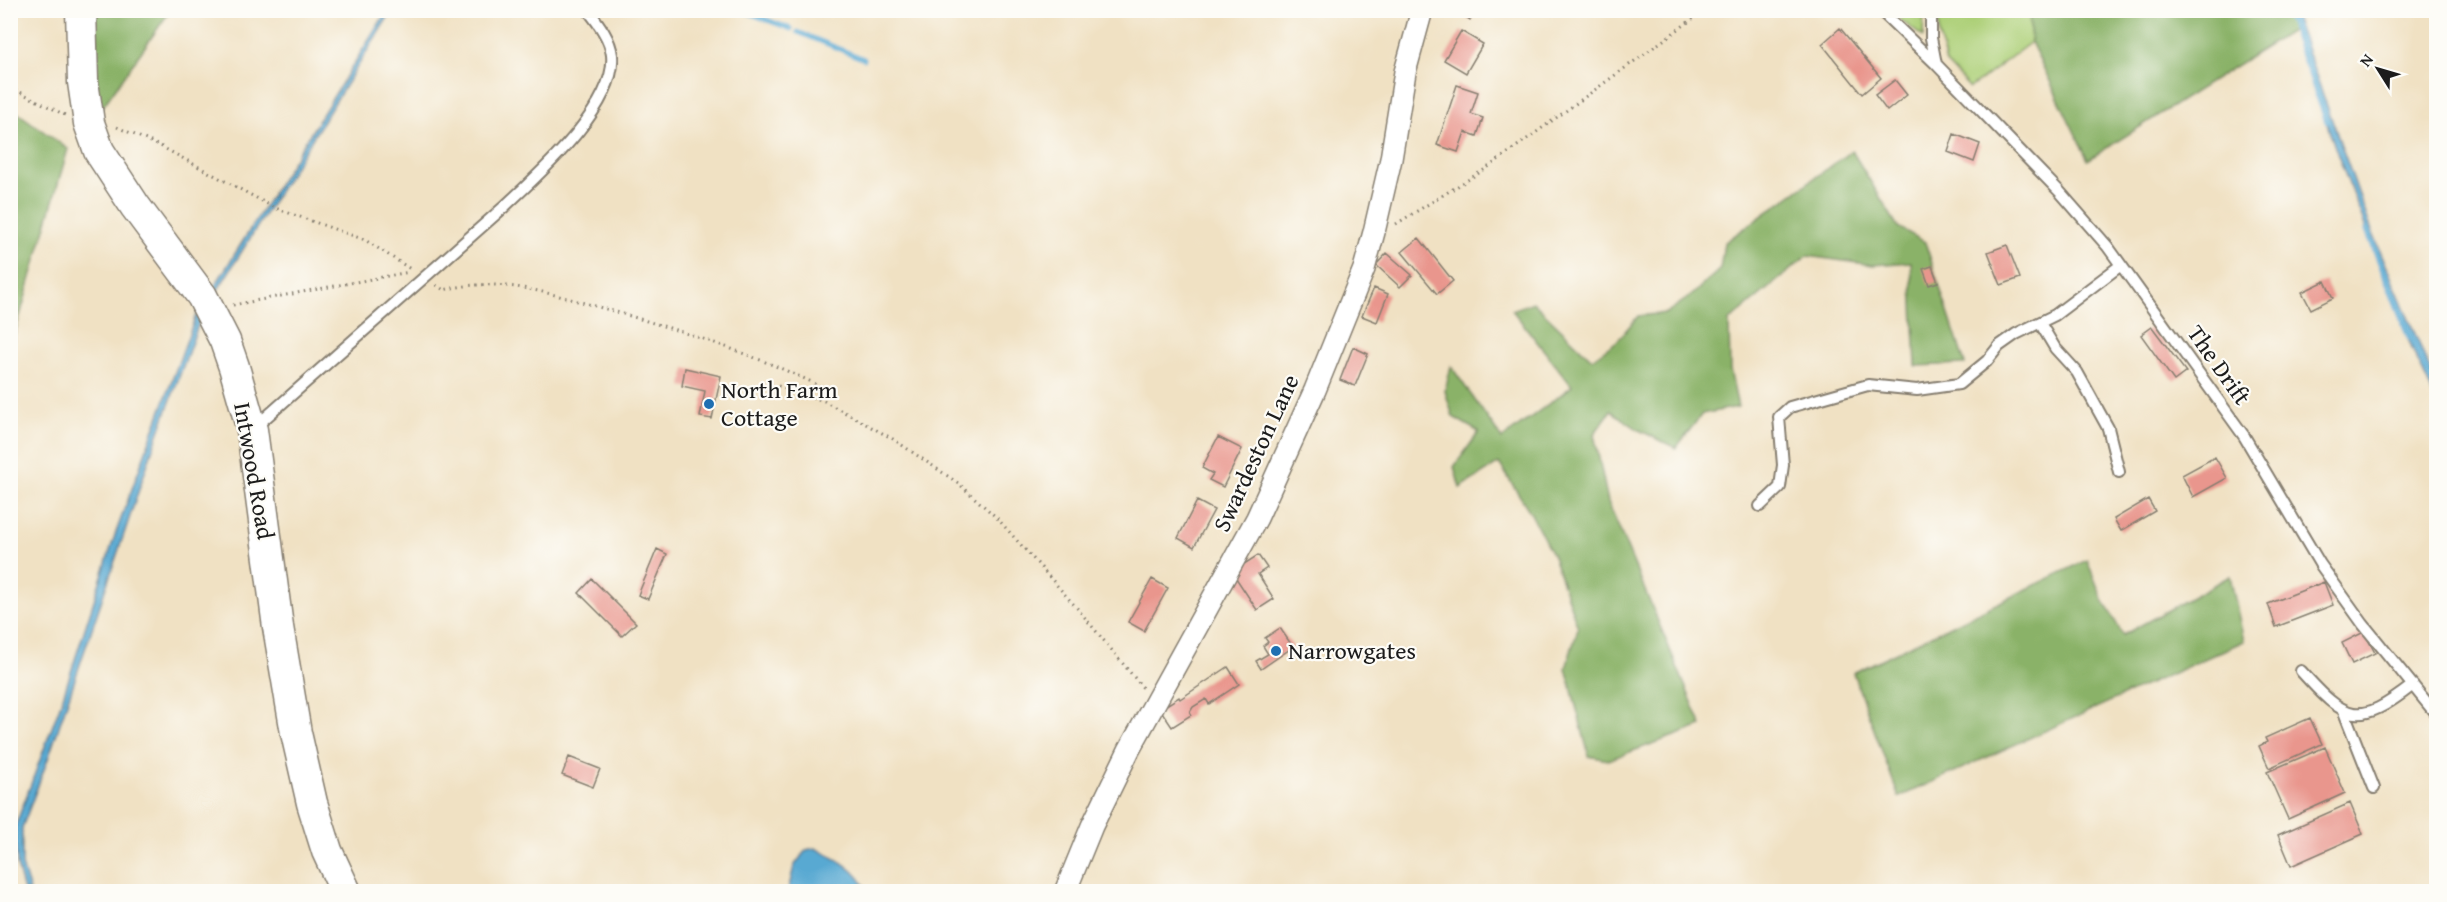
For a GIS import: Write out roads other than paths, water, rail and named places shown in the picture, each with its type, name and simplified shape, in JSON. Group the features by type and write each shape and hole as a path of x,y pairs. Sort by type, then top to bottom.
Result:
{"street":[{"name":"Intwood Road","path":"81,10 83,82 89,123 99,151 202,296 231,358 252,430 278,627 296,733 312,803 327,851 346,891"},
{"name":"Swardeston Lane","path":"1065,891 1092,826 1157,697 1257,518 1315,390 1364,269 1391,159 1405,72 1422,10"}],"lane":[{"path":"252,430 425,278 544,169 579,131 598,102 609,78 612,55 604,34 588,10"},
{"name":"The Drift","path":"1880,10 1936,64 2060,192 2121,265 2244,436 2320,564 2436,714"},
{"path":"1931,10 1931,38 1936,64"},
{"path":"1760,506 1780,487 1783,465 1779,417 1790,406 1868,385 1917,390 1959,384 1988,361 1999,346 2055,315 2121,265"},
{"path":"2040,323 2055,348 2077,372 2108,428 2119,472"},
{"path":"2301,671 2324,697 2344,712 2365,715 2386,706 2413,685"},
{"path":"2344,712 2374,788"}],"water":[{"path":"387,11 392,11 214,296 211,292"},
{"path":"2288,11 2293,11 2372,231 2436,384 2436,401 2412,349 2337,153"},
{"path":"196,315 200,320 152,451 48,759 22,828 22,865 30,891 24,891 17,866 15,827 61,703 115,535"},
{"path":"815,848 852,870 867,891 788,891 794,866 806,850"}],"waterway":[{"path":"741,10 791,29"},
{"path":"2286,10 2327,122"},
{"path":"798,32 864,59"},
{"path":"2367,230 2409,338"}],"place":[{"name":"North Farm Cottage","path":"709,404"},
{"name":"Narrowgates","path":"1276,651"}]}
